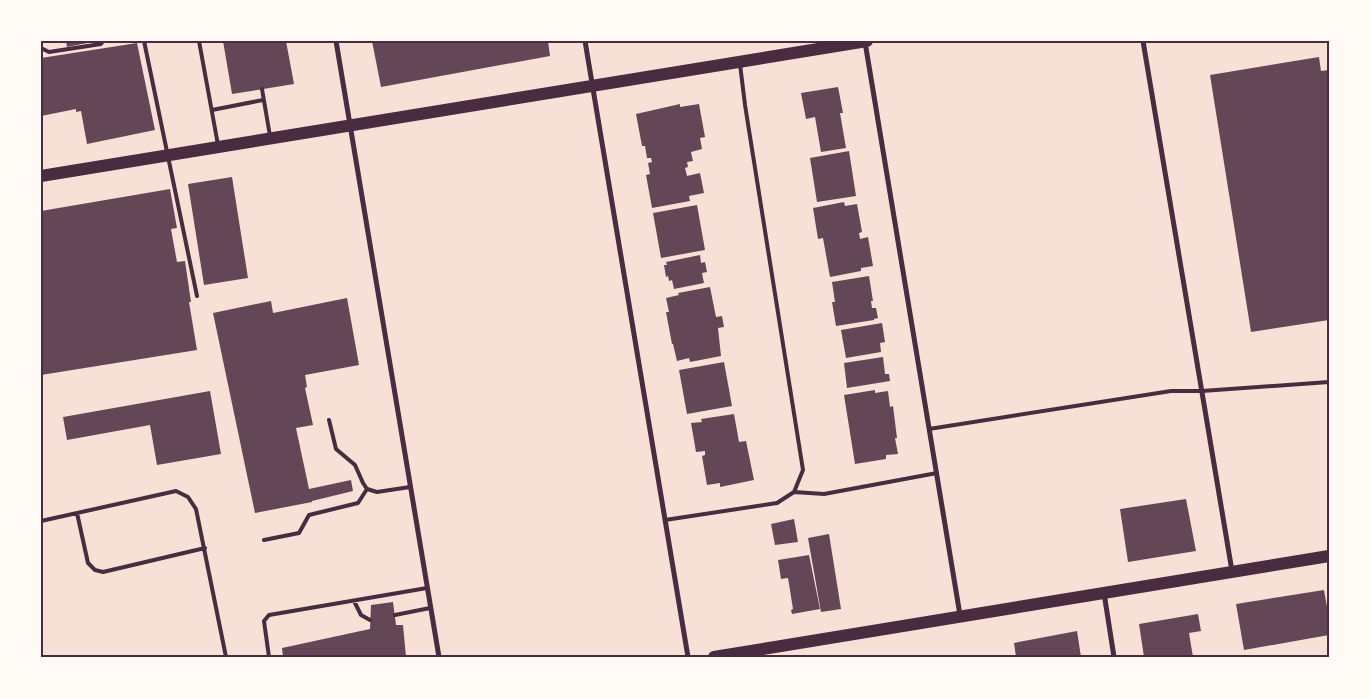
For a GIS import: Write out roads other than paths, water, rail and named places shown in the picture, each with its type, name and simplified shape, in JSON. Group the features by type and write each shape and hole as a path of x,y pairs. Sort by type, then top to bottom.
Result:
{"main road":[{"path":"41,175 866,41"},
{"path":"714,657 1329,556"}],"street":[{"path":"336,41 439,657"},
{"path":"585,41 688,657"},
{"path":"866,41 960,616"},
{"path":"1143,41 1232,572"},
{"path":"1104,593 1114,657"}],"lane":[{"path":"41,48 50,52 101,44 103,41"},
{"path":"144,41 197,296"},
{"path":"199,41 219,147"},
{"path":"665,520 777,503 794,492 803,470 745,105 740,62"},
{"path":"262,90 270,138"},
{"path":"212,110 263,100"},
{"path":"929,429 1171,391 1202,391 1329,382"},
{"path":"328,420 336,449 355,465 367,489 377,492 410,486"},
{"path":"794,492 824,494 937,473"},
{"path":"264,540 300,533 309,515 358,503 367,489"},
{"path":"41,521 176,491 188,497 196,509 226,657"},
{"path":"77,514 88,563 94,570 103,572 204,548"},
{"path":"269,657 264,621 269,615 427,588"},
{"path":"354,601 361,615 370,620"},
{"path":"395,615 430,608"}]}
